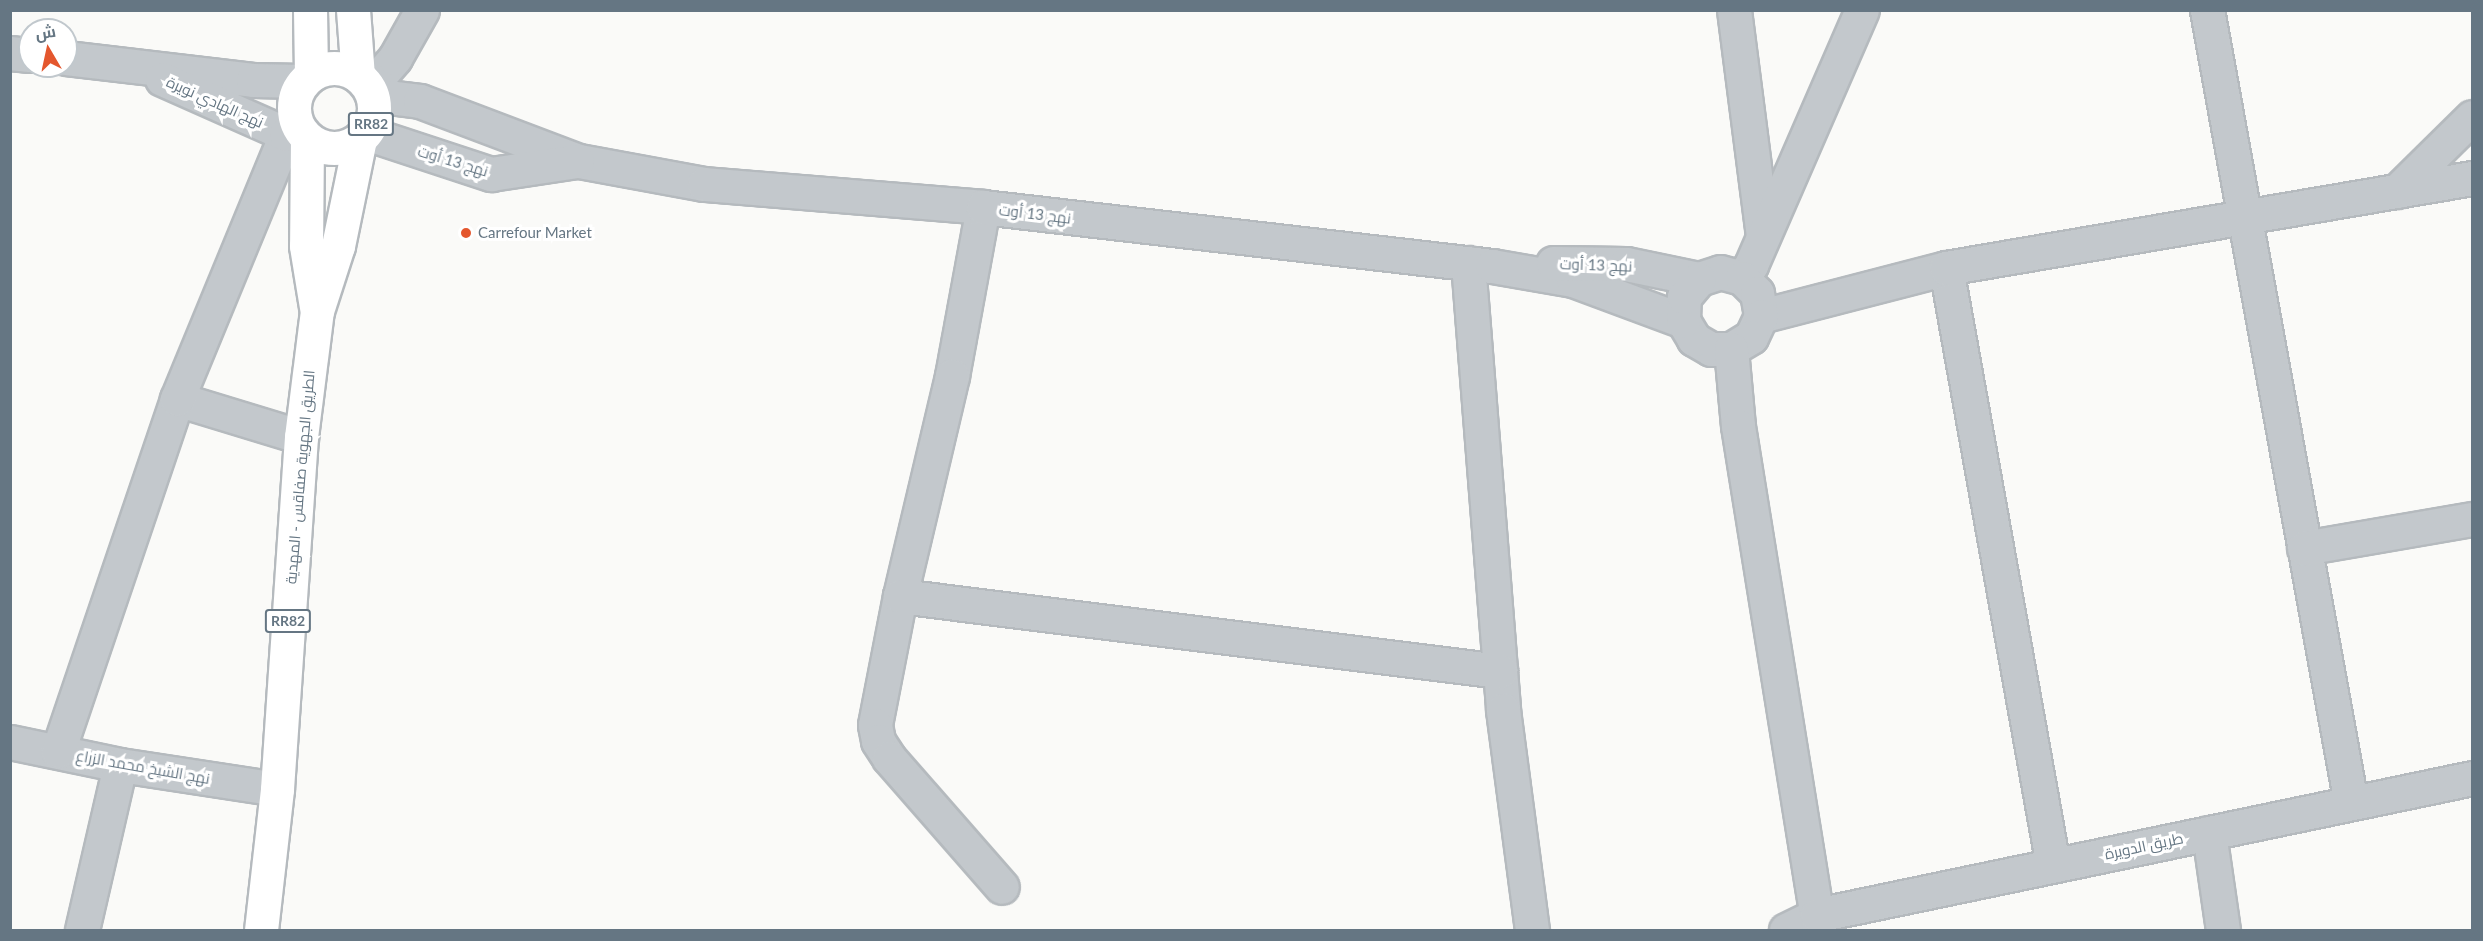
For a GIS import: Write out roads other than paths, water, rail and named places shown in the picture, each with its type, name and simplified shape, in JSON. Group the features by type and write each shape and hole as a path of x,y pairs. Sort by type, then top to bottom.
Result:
{"main road":[{"name":"الطريق الجهوية صفاقس - المهدية","path":"310,10 307,78 294,105 306,246 317,311"},
{"name":"الطريق الجهوية صفاقس - المهدية","path":"261,930 277,789 301,437 317,311 338,246 363,136 374,115 366,86 353,10"},
{"path":"307,78 335,68 366,86"},
{"name":"RR82","path":"297,134 317,145 340,148 363,136"}],"street":[{"path":"366,86 395,58 422,10"},
{"path":"1734,10 1763,235"},
{"path":"1742,278 1862,10"},
{"path":"2207,10 2351,803"},
{"name":"نهج الهادي نويرة","path":"78,59 253,80 307,78"},
{"name":"نهج الهادي نويرة","path":"130,64 297,134"},
{"name":"نهج 13 أوت","path":"366,86 420,101 579,160 704,184 983,207 1205,234 1365,248 1480,264 1573,280 1683,321"},
{"path":"2397,191 2472,117"},
{"path":"58,751 177,399 297,134"},
{"name":"نهج 13 أوت","path":"363,136 491,174 579,160"},
{"path":"1761,315 1946,268 2472,178"},
{"path":"983,207 952,376 900,596 875,724 878,741 1002,887"},
{"path":"1480,264 1500,671 1532,930"},
{"name":"نهج 13 أوت","path":"1480,264 1626,264 1699,279"},
{"path":"1946,268 2053,865"},
{"path":"1720,272 1742,278 1757,294 1761,315 1751,337 1731,349 1711,349 1694,339 1683,321 1684,297 1699,279 1720,272"},
{"path":"1731,349 1738,426 1818,923"},
{"path":"177,399 301,437"},
{"path":"2304,548 2472,519"},
{"path":"900,596 1500,671"},
{"name":"نهج الشيخ محمد الزراع","path":"10,742 120,765 277,789"},
{"path":"82,930 120,765"},
{"name":"طريق الدويرة","path":"1786,930 2053,865 2472,778"},
{"path":"2209,833 2223,930"}],"place":[{"name":"Carrefour Market","path":"466,233"}]}
